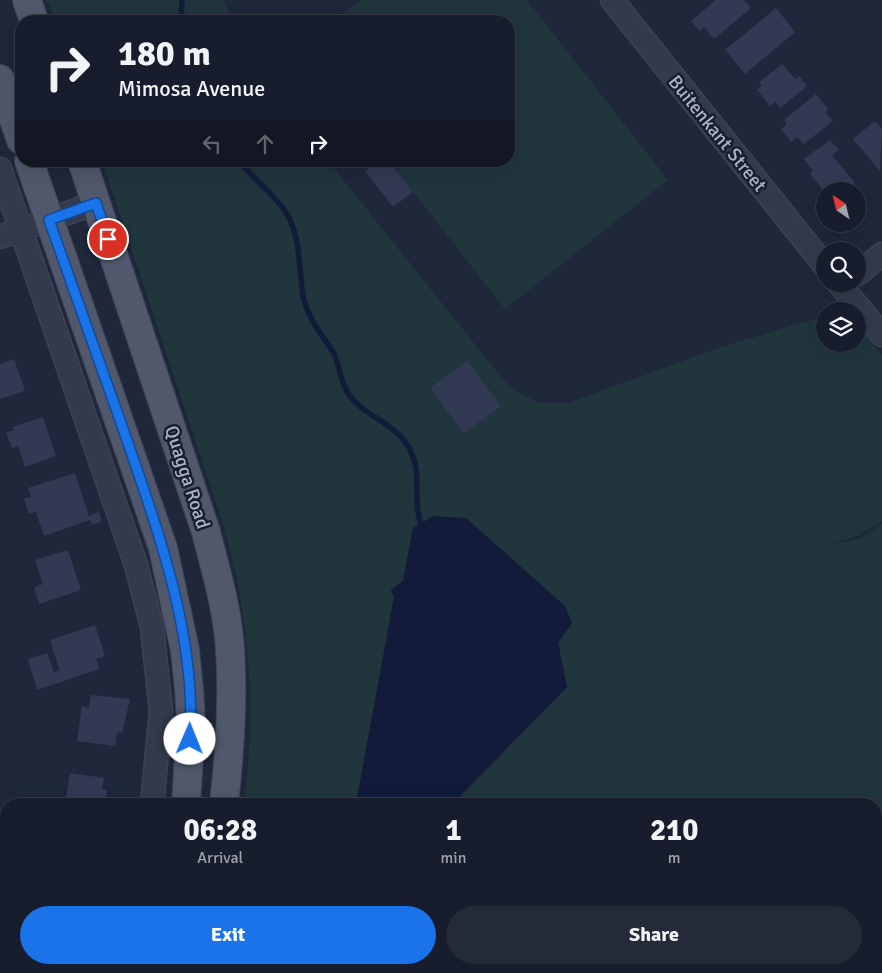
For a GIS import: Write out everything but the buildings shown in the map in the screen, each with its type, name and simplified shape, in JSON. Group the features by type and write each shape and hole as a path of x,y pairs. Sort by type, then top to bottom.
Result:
{"main road":[{"path":"27,0 32,15"},
{"path":"0,79 15,123"},
{"path":"31,167 163,548 185,650 190,689 191,723 186,798"},
{"name":"Quagga Road","path":"84,167 204,524 221,590 229,637 232,734 225,798"}],"street":[{"name":"Buitenkant Street","path":"612,0 816,255"},
{"path":"0,168 136,565 152,627 161,712 153,798"},
{"path":"0,237 96,203"},
{"path":"866,266 882,254"},
{"path":"853,292 882,335"}],"shaded area":[{"path":"47,0 224,0 230,15 53,15"},
{"path":"361,0 527,0 668,180 505,309 394,167 515,167 515,15 342,15"},
{"path":"104,167 333,167 502,378 515,390 537,402 568,403 721,347 816,319 816,352 866,352 866,335 882,356 882,521 858,536 826,545 859,539 882,524 882,798 459,798 567,687 558,643 572,623 433,517 413,528 403,581 391,590 394,597 357,798 245,798 250,731 250,696 245,629 223,523"}],"water":[{"path":"433,516 466,518 565,606 572,623 558,643 567,687 458,798 357,798 394,597 391,590 403,581 413,528"}],"waterway":[{"path":"181,15 182,0"},
{"path":"244,167 278,202 289,218 298,246 305,304 315,326 333,352 346,390 356,403 398,434 410,450 416,468 417,506 421,524"}],"route":[{"path":"108,239 96,203 49,220 163,548 185,650 190,689 190,739"}]}
